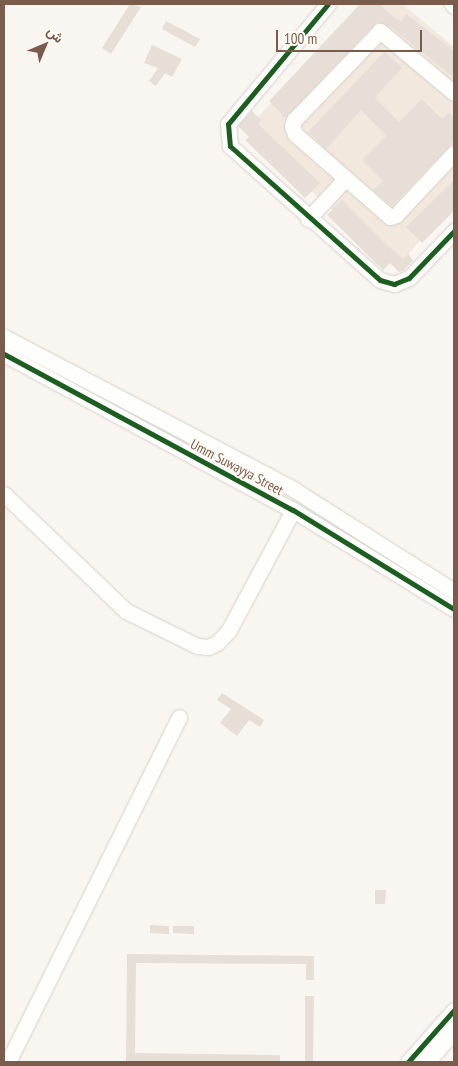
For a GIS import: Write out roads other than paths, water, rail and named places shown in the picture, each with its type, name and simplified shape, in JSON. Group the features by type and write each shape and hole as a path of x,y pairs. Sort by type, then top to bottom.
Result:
{"street":[{"path":"328,4 228,124 230,146 304,215 367,271 380,280 394,284 408,278 454,231"},
{"path":"454,93 385,33 374,34 293,123 296,134 383,214 393,216 454,153"},
{"path":"304,215 342,176"},
{"name":"Umm Suwayya Street","path":"4,337 293,490 454,591"},
{"name":"Umm Suwayya Street","path":"4,354 293,510 454,609"},
{"path":"4,494 126,611 202,646 217,643 229,630 293,510"},
{"path":"8,1062 179,716"},
{"path":"408,1062 454,1010"},
{"path":"427,1062 454,1031"}]}
